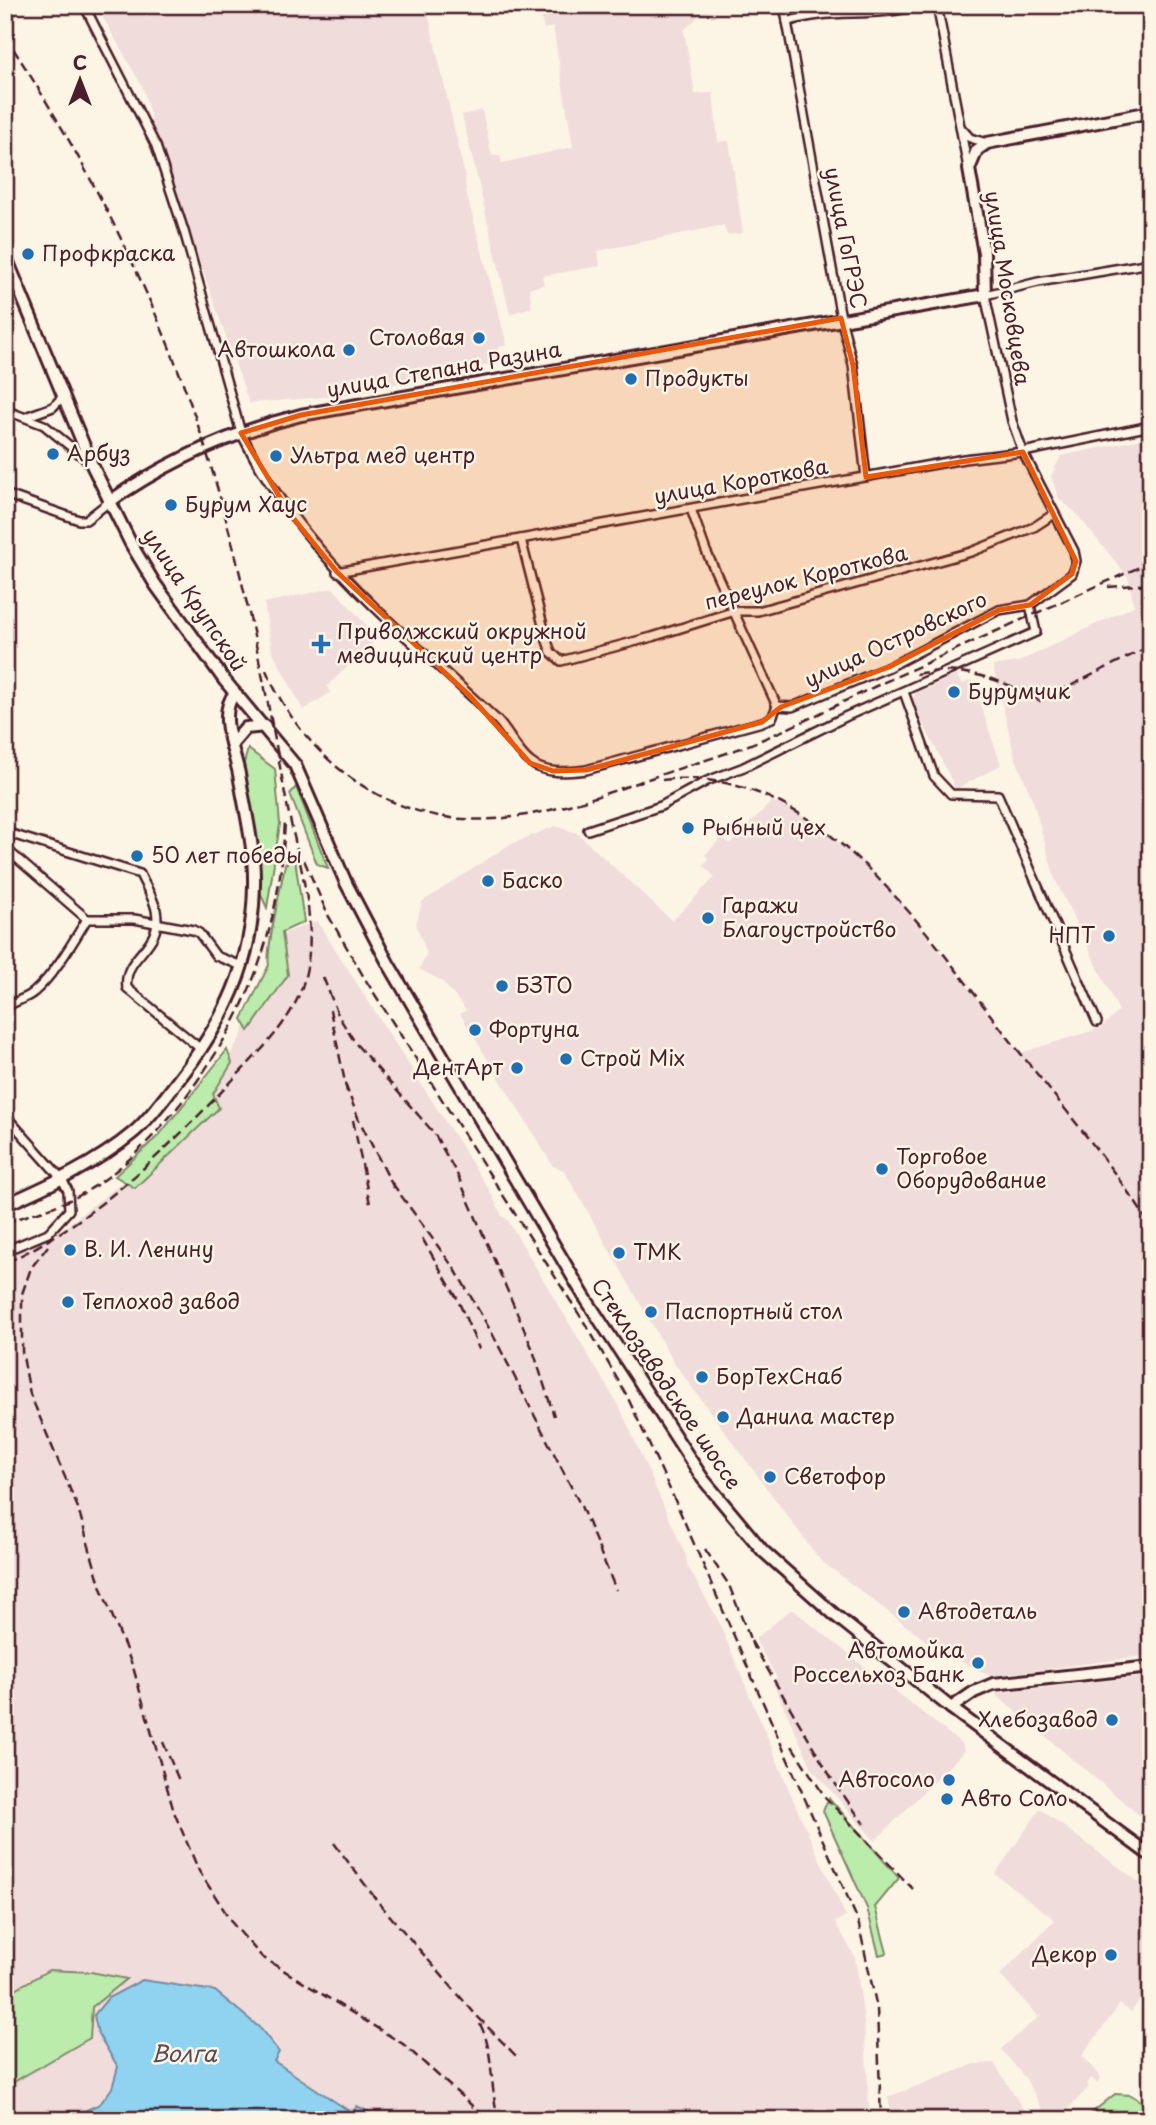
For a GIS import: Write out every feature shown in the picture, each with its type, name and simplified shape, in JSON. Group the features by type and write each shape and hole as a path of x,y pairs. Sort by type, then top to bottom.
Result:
{"main road":[{"path":"968,169 971,158 987,143 1151,112"},
{"name":"улица Московцева","path":"968,169 984,253 985,295"},
{"name":"улица Крупской","path":"5,255 91,463 109,502 155,584 235,693 291,758 311,798"},
{"path":"841,318 985,295"},
{"name":"улица Степана Разина","path":"109,502 143,480 241,433 301,415 841,318"},
{"path":"5,1205 62,1179 138,1129 202,1050 223,1017 242,966 254,881 227,706 235,693"},
{"path":"233,743 246,728 265,726"},
{"name":"Стеклозаводское шоссе","path":"311,798 346,883 388,963 584,1296 703,1479 737,1522 784,1572 951,1708 1151,1856"},
{"path":"951,1708 974,1692 993,1684 1151,1667"}],"street":[{"path":"84,5 160,157 241,433 254,460 289,514 337,572"},
{"name":"улица ГоГРЭС","path":"784,5 841,318 853,365 866,477"},
{"path":"787,22 801,17 902,11 919,5"},
{"name":"улица Московцева","path":"937,5 968,169"},
{"path":"960,125 970,138 987,143"},
{"path":"985,295 1038,282 1151,262"},
{"name":"улица Московцева","path":"985,295 1006,403 1023,452 1074,551 1075,568"},
{"path":"27,416 53,407 64,395"},
{"path":"5,410 27,416 62,438 91,463"},
{"name":"улица Короткова","path":"337,572 866,477 1023,452 1151,426"},
{"path":"5,494 79,520 86,520 109,502"},
{"path":"691,509 706,551 778,706"},
{"name":"переулок Короткова","path":"521,539 547,641 551,652 561,661 736,611 758,611 910,571 1034,527 1054,514"},
{"name":"улица Островского","path":"337,572 450,680 500,723 530,763 566,772 586,770 772,718 778,706 792,707 889,667 999,610 1030,605 1065,580 1075,568"},
{"path":"588,830 661,806 707,781 744,767 1036,632 1030,605"},
{"path":"904,692 934,776 951,794 998,795 1097,1022"},
{"path":"5,832 140,874 156,907 158,923 155,939 128,969 127,988 202,1050"},
{"path":"5,848 87,919 134,919 199,933 216,956 242,966"},
{"path":"5,1008 19,999 27,998 41,985 87,919"},
{"path":"5,1115 62,1179 68,1191 69,1210 57,1226 30,1243 5,1251"}],"highlighted area":[{"path":"841,318 853,365 866,477 1023,452 1076,561 1072,574 1030,605 999,610 889,667 781,707 762,722 586,770 553,771 530,763 468,694 337,572 290,514 241,433 301,415"}],"shaded area":[{"path":"96,5 426,5 465,176 466,192 507,345 498,347 500,362 338,396 249,403 154,130 143,88"},
{"path":"538,5 712,5 714,10 700,15 684,30 695,94 713,93 718,142 729,141 743,233 727,235 724,225 598,251 600,266 542,276 544,285 529,288 532,307 510,314 462,115 482,110 492,156 500,155 502,163 573,147 553,27 544,29"},
{"path":"1151,437 1151,1655 990,1676 941,1652 820,1560 674,1363 564,1170 553,1166 460,1014 466,1010 442,981 419,969 427,954 416,925 422,902 509,845 555,826 577,833 672,921 715,877 703,865 709,859 705,855 722,837 730,844 772,801 794,810 858,857 894,894 1020,1053 1101,1028 1119,1011 1055,879 1033,801 1015,757 993,666 1018,662 1134,606 1128,577 1074,511 1059,499 1051,476 1061,456"},
{"name":"Приволжский окружной медицинский центр","path":"333,588 378,638 327,686 330,693 303,710 272,650 264,603"},
{"path":"957,675 961,684 972,680 1001,765 956,789 912,701 915,693"},
{"path":"317,921 491,1193 502,1216 507,1219 621,1410 686,1556 687,1565 718,1620 798,1811 846,1917 835,1922 855,1957 864,2021 870,2120 404,2120 357,2106 352,2113 274,2060 279,2052 260,2028 202,1988 142,1980 108,1998 108,2051 118,2067 112,2088 100,2104 64,2120 5,2120 5,1258 54,1235 126,1180 213,1084 241,1036 285,933"},
{"path":"792,1609 963,1745 964,1751 875,1841 813,1770 772,1681 777,1678 755,1639"},
{"path":"1151,1676 1151,1825 996,1695 996,1693"},
{"path":"1040,1809 1151,1891 1151,2001 1143,1995 1131,2012 1120,2004 1082,2056 1101,2078 1097,2083 1091,2078 1087,2083 1089,2087 1060,2117 1051,2117 1042,2109 1026,2079 1001,2049 1039,2017 1000,1975 1055,1920 995,1874"},
{"path":"994,2063 1030,2120 892,2120 888,2097 975,2064"}],"green space":[{"path":"248,749 275,769 280,824 267,908 258,888 244,763"},
{"path":"296,787 328,868 317,864 290,794"},
{"path":"295,859 304,922 282,932 288,975 249,1031 242,1019 269,965 268,957 285,864"},
{"path":"227,1050 232,1063 213,1094 219,1108 135,1188 115,1176 160,1134"},
{"path":"829,1798 899,1878 875,1907 887,1953 879,1955 867,1908 823,1811"},
{"path":"49,1970 91,1972 127,1979 92,2007 90,2038 5,2087 5,1995"},
{"path":"1115,2094 1131,2095 1151,2108 1151,2120 1083,2120"}],"water":[{"name":"Волга","path":"142,1980 215,1991 260,2028 279,2052 274,2061 352,2113 357,2106 371,2113 404,2120 64,2120 100,2104 112,2088 118,2067 98,2034 94,2015 108,1998"}],"railway":[{"path":"5,36 60,124 109,215 153,309 191,405 221,501 246,598 305,889 310,936 308,960 297,999 281,1026 260,1051 177,1137 124,1185 67,1228 5,1263"},
{"path":"266,670 296,724 316,747 339,768 391,801 420,812 451,818 528,815 578,802 748,745 1151,562"},
{"path":"1108,587 1151,584"},
{"path":"916,674 949,671 981,676 1011,686 1040,701 1148,647"},
{"path":"662,780 718,782 771,798 819,827 863,864 905,907 943,953 1101,1155 1151,1226"},
{"path":"5,1223 80,1195 109,1176 159,1129 205,1070 225,1037 257,970 276,899 285,820"},
{"path":"304,860 328,915 365,979 591,1333 627,1396 678,1507 858,1921 877,2008 881,2120"},
{"path":"323,977 339,1017 356,1044 434,1133 458,1176 533,1350 554,1416"},
{"path":"330,1010 347,1092"},
{"path":"345,1084 359,1120 396,1192"},
{"path":"353,1120 370,1204"},
{"path":"392,1183 456,1271 493,1335 581,1506 616,1590"},
{"path":"422,1238 457,1298 479,1349"},
{"path":"48,1246 31,1268 22,1294 22,1351 30,1394 78,1508 101,1588 133,1667 174,1812 199,1871 233,1924 262,1957 403,2044 488,2120"},
{"path":"705,1549 729,1585 754,1649"},
{"path":"751,1641 832,1779 864,1824"},
{"path":"163,1742 180,1783"},
{"path":"792,1746 825,1797 913,1889"},
{"path":"334,1843 378,1902 476,2015 519,2059"},
{"path":"480,2024 488,2047 499,2120"}],"place":[{"name":"Профкраска","path":"28,254"},
{"name":"Столовая","path":"479,338"},
{"name":"Автошкола","path":"349,350"},
{"name":"Продукты","path":"631,379"},
{"name":"Арбуз","path":"53,454"},
{"name":"Ультра мед центр","path":"276,456"},
{"name":"Бурум Хаус","path":"171,505"},
{"name":"Приволжский окружной медицинский центр","path":"321,644"},
{"name":"Бурумчик","path":"954,692"},
{"name":"Рыбный цех","path":"688,828"},
{"name":"50 лет победы","path":"137,856"},
{"name":"Баско","path":"488,881"},
{"name":"Гаражи Благоустройство","path":"708,918"},
{"name":"НПТ","path":"1109,936"},
{"name":"БЗТО","path":"502,986"},
{"name":"Фортуна","path":"475,1030"},
{"name":"Строй Mix","path":"566,1059"},
{"name":"ДентАрт","path":"517,1068"},
{"name":"Торговое Оборудование","path":"882,1169"},
{"name":"В. И. Ленину","path":"70,1250"},
{"name":"ТМК","path":"619,1253"},
{"name":"Теплоход завод","path":"68,1302"},
{"name":"Паспортный стол","path":"651,1312"},
{"name":"БорТехСнаб","path":"702,1377"},
{"name":"Данила мастер","path":"723,1417"},
{"name":"Светофор","path":"770,1477"},
{"name":"Автодеталь","path":"904,1612"},
{"name":"Автомойка Россельхоз Банк","path":"978,1663"},
{"name":"Хлебозавод","path":"1112,1720"},
{"name":"Автосоло","path":"949,1780"},
{"name":"Авто Соло","path":"947,1799"},
{"name":"Декор","path":"1111,1955"}]}
